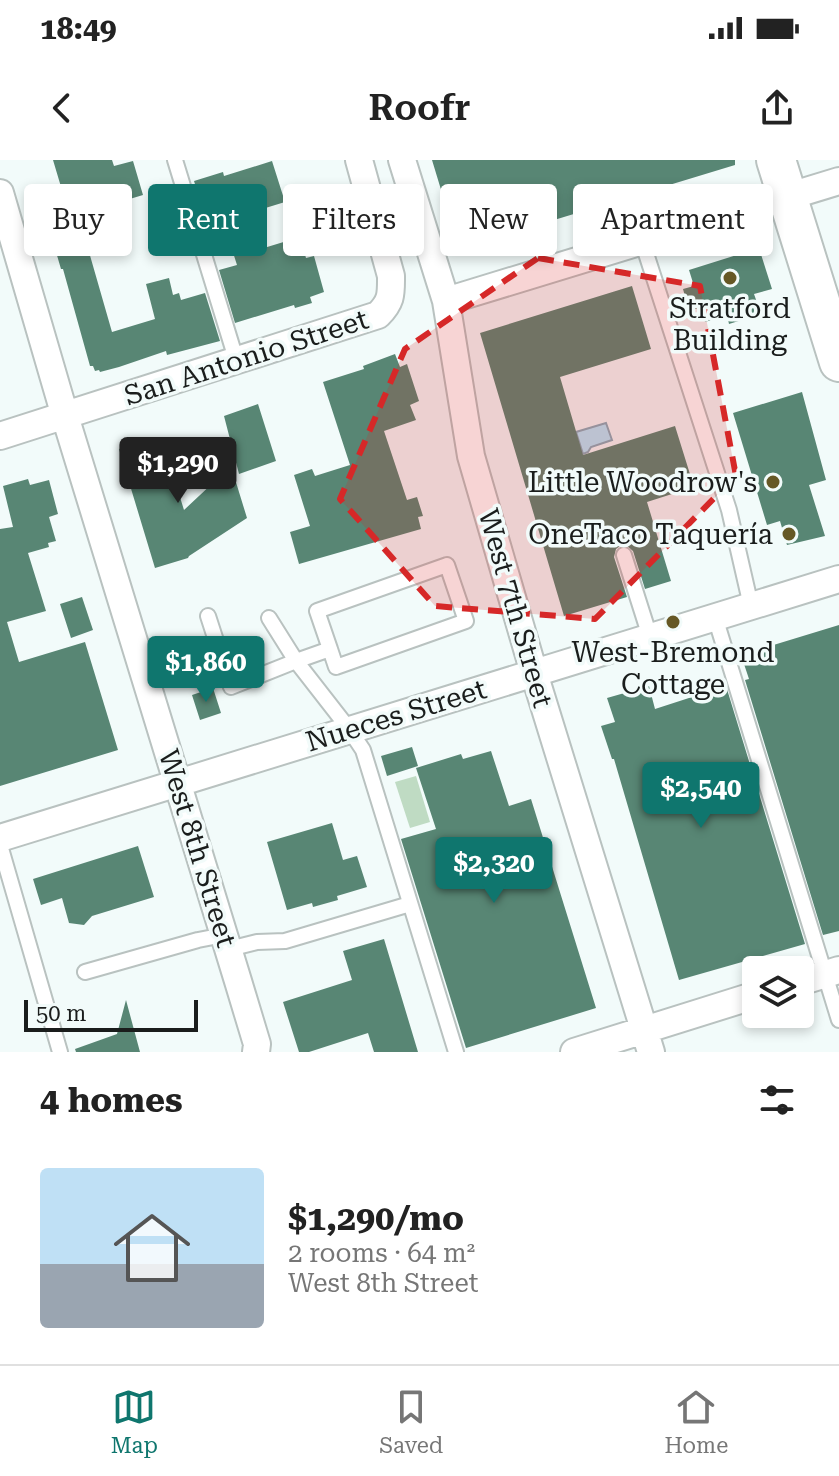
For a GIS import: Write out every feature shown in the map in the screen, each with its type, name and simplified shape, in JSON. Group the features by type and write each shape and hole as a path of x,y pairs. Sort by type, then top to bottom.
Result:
{"main road":[{"path":"776,160 839,362"}],"street":[{"name":"San Antonio Street","path":"0,436 378,315 387,306 391,295 391,276 359,160"},
{"name":"West 7th Street","path":"402,160 446,301 471,456 534,673 648,1040"},
{"path":"773,200 839,181"},
{"name":"West 8th Street","path":"0,193 65,416 260,1049"},
{"path":"446,301 593,256"},
{"name":"Nueces Street","path":"0,838 839,579"},
{"path":"574,1052 648,1040 742,1001"}],"lane":[{"path":"175,160 236,359"},
{"path":"647,256 729,510 751,606"},
{"path":"624,555 650,637"},
{"path":"447,565 466,621 336,667 330,649 317,611 447,565"},
{"path":"208,616 231,687 330,649"},
{"path":"715,617 821,975 839,1020"},
{"path":"269,618 296,661 363,750 456,1052"},
{"path":"0,845 60,1052"},
{"path":"85,972 198,940 285,941 410,904"}],"highlighted area":[{"path":"538,258 700,286 736,476 595,619 435,606 340,499 405,349"}],"green space":[{"path":"416,776 430,822 410,828 395,782"}],"water":[{"path":"606,423 612,440 591,447 583,454 576,432"}],"building":[{"path":"53,160 112,160 114,166 133,161 143,195 132,198 132,184 60,184"},
{"path":"432,160 735,160 735,165 673,184 573,184 573,214 557,219 557,184 440,186"},
{"path":"272,161 283,203 267,208 267,184 195,184 194,181 223,172 224,176"},
{"path":"283,242 283,256 314,256 324,292 310,297 312,303 295,308 294,305 235,323 219,270 237,265 234,256 267,256 267,247"},
{"path":"57,256 90,256 112,332 155,319 146,284 169,278 173,295 179,293 181,300 205,293 220,341 167,355 166,351 119,367 95,371 90,366"},
{"name":"Stratford Building","path":"734,256 762,256 772,289 754,294 761,314 729,324 727,315 705,322 701,307 689,311 683,289 694,286 689,270"},
{"path":"632,286 651,349 560,377 583,455 675,426 694,487 647,502 671,581 645,589 633,551 627,546 620,546 614,557 627,597 564,616 480,333"},
{"path":"395,354 400,367 407,364 419,401 410,405 416,420 384,431 407,500 417,497 423,516 418,517 421,529 299,564 290,532 310,526 294,475 312,469 315,476 350,465 323,382 364,369 363,366"},
{"path":"802,392 826,480 809,485 825,536 787,545 780,521 767,525 733,413"},
{"path":"258,404 276,461 239,474 224,416"},
{"path":"152,439 154,445 163,443 184,510 231,466 247,518 188,558 155,568 119,449"},
{"path":"28,479 30,485 49,480 58,514 49,517 56,541 48,543 49,547 28,553 46,611 7,622 19,662 85,642 118,750 0,786 0,529 13,527 3,486"},
{"path":"82,597 93,630 71,638 60,604"},
{"path":"839,625 839,931 823,935 745,680 749,679 741,655"},
{"path":"649,686 655,709 726,686 805,944 763,956 742,956 742,962 679,980 614,759 601,726 615,722 607,698"},
{"path":"213,688 221,713 200,720 192,695"},
{"path":"412,747 418,766 387,776 381,756"},
{"path":"491,751 509,806 531,799 596,1008 466,1048 401,839 436,829 416,768 461,754 463,759"},
{"path":"332,823 343,860 357,856 367,887 337,896 338,900 287,910 267,842"},
{"path":"138,846 154,897 92,916 84,925 69,923 62,898 41,905 33,879"},
{"path":"384,939 418,1052 374,1052 368,1033 309,1052 299,1052 283,1002 352,980 343,951"},
{"path":"126,1000 140,1052 76,1052 75,1049 117,1034"}],"place":[{"name":"Stratford Building","path":"730,278"},
{"name":"Little Woodrow's","path":"773,482"},
{"name":"OneTaco Taquería","path":"789,534"},
{"name":"West-Bremond Cottage","path":"673,622"}]}
